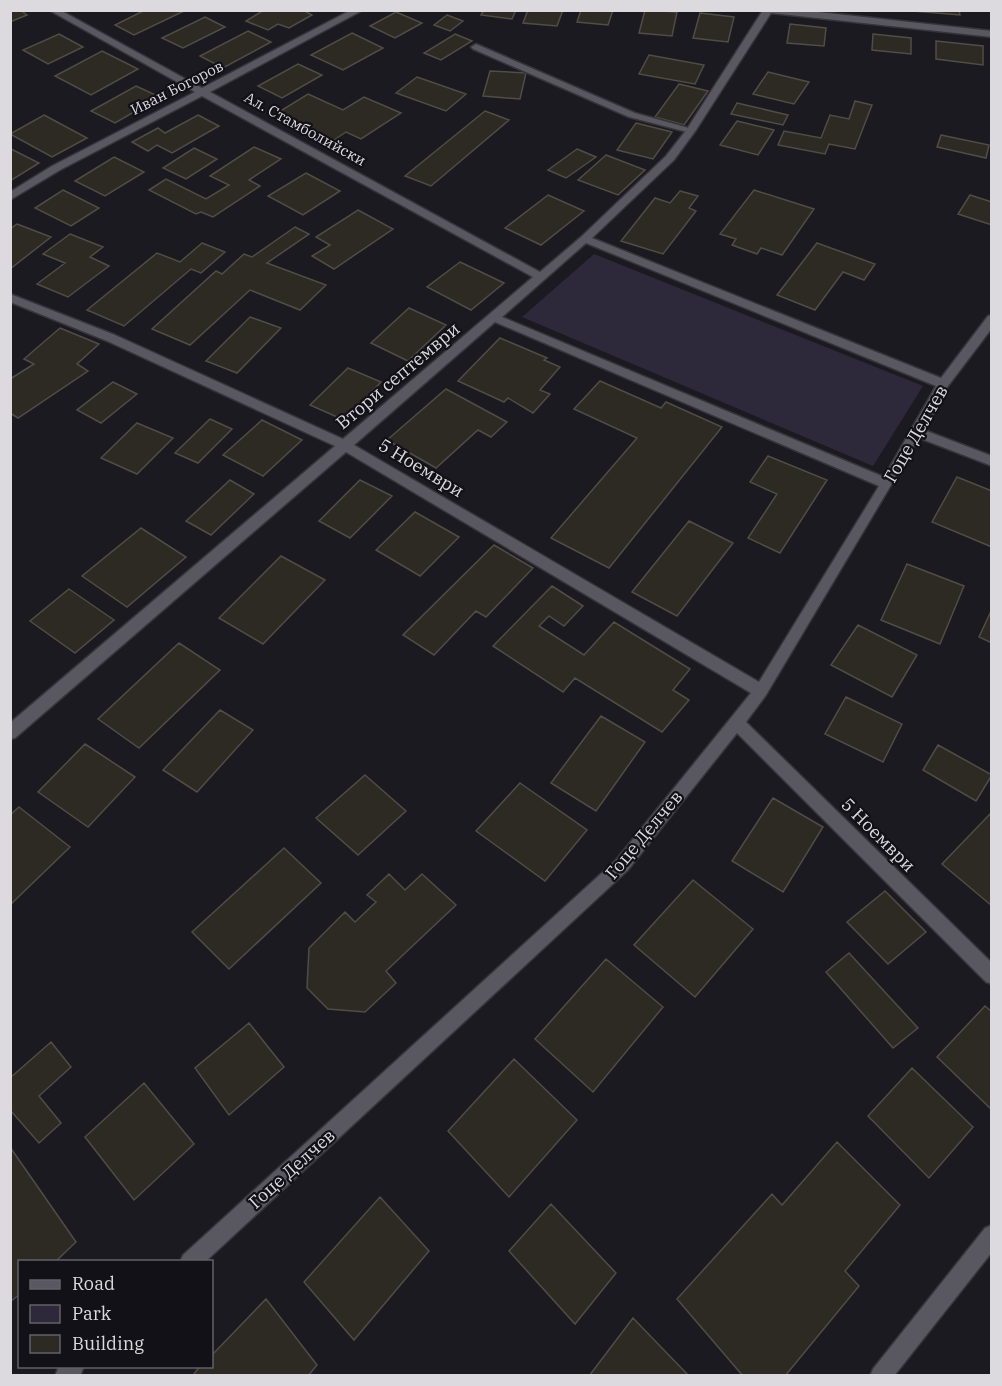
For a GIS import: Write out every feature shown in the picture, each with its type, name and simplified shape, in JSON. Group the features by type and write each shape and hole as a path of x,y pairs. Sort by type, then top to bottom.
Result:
{"street":[{"name":"Ал. Стамболийски","path":"53,10 541,277"},
{"name":"Иван Богоров","path":"10,197 56,168 359,10"},
{"path":"770,10 992,34"},
{"name":"Втори септември","path":"10,733 585,239 670,158 770,10"},
{"path":"476,46 632,115 691,130"},
{"path":"585,239 943,384"},
{"name":"5 Ноември","path":"10,298 111,338 344,445 761,691"},
{"path":"495,318 887,484"},
{"name":"Гоце Делчев","path":"192,1260 622,865 761,691 887,484 943,384 992,320"},
{"path":"916,432 992,462"},
{"name":"5 Ноември","path":"736,722 992,976"},
{"path":"880,1376 992,1235"}],"green space":[{"path":"594,254 923,386 873,466 522,317"}],"building":[{"path":"10,10 20,10 27,15 10,22"},
{"path":"145,10 186,10 134,35 115,25"},
{"path":"264,10 303,10 312,15 289,28 278,24 268,30 246,21"},
{"path":"484,10 516,10 512,19 481,15"},
{"path":"528,10 563,10 557,26 523,23"},
{"path":"581,10 613,10 608,25 577,22"},
{"path":"645,10 677,12 672,36 639,33"},
{"path":"899,10 959,10 960,15 925,12"},
{"path":"396,12 422,23 395,38 370,26"},
{"path":"700,13 734,17 728,42 693,38"},
{"path":"447,15 463,21 450,31 434,25"},
{"path":"205,17 225,27 183,48 162,38"},
{"path":"790,24 826,28 824,46 787,43"},
{"path":"248,31 271,42 223,68 200,56"},
{"path":"352,33 383,48 343,70 311,55"},
{"path":"59,34 83,47 48,64 23,50"},
{"path":"455,34 472,41 441,60 424,53"},
{"path":"873,34 911,38 911,54 872,50"},
{"path":"936,41 983,46 983,65 936,59"},
{"path":"102,51 138,69 91,95 55,76"},
{"path":"649,55 704,65 695,84 639,74"},
{"path":"298,64 322,75 282,98 258,86"},
{"path":"490,71 526,73 520,99 483,96"},
{"path":"768,72 809,82 794,104 753,94"},
{"path":"417,77 466,94 446,111 396,93"},
{"path":"679,84 708,91 684,125 655,117"},
{"path":"136,86 160,97 115,123 91,111"},
{"path":"308,94 343,110 364,97 401,113 361,139 346,132 331,142 274,115"},
{"path":"855,101 872,105 855,149 829,144 825,154 778,145 784,131 821,138 830,115 849,119"},
{"path":"737,103 788,115 783,125 731,114"},
{"path":"485,111 509,120 431,186 405,176"},
{"path":"44,115 87,138 52,157 10,134"},
{"path":"198,115 219,126 172,153 157,145 148,151 132,142 158,128 165,133"},
{"path":"737,121 774,130 758,155 720,145"},
{"path":"636,123 672,132 653,159 617,150"},
{"path":"941,135 989,145 986,158 937,147"},
{"path":"254,147 281,159 249,180 260,186 213,217 201,212 196,214 149,190 166,179 206,199 229,185 210,176"},
{"path":"194,148 217,159 186,179 163,168"},
{"path":"11,149 39,163 10,181"},
{"path":"577,149 596,157 566,178 548,170"},
{"path":"606,155 645,170 618,195 578,180"},
{"path":"114,157 144,172 105,196 75,181"},
{"path":"306,173 340,191 303,215 268,196"},
{"path":"63,190 99,208 71,226 35,208"},
{"path":"754,190 814,209 782,255 761,248 757,254 732,245 736,239 720,234"},
{"path":"680,191 698,196 689,208 696,211 663,254 621,241 655,198 670,203"},
{"path":"548,195 584,211 541,245 505,228"},
{"path":"970,195 992,202 992,225 958,214"},
{"path":"358,210 393,229 334,269 312,256 330,245 316,237"},
{"path":"17,224 51,237 10,269 10,229"},
{"path":"295,227 309,234 267,263 326,285 300,310 250,290 190,345 152,329 216,271 222,274 244,254 252,257"},
{"path":"70,234 103,247 90,257 109,266 68,297 37,284 65,263 43,254"},
{"path":"202,243 225,252 201,273 191,269 124,326 87,310 157,253 180,262"},
{"path":"817,243 875,264 864,280 843,272 815,310 777,295"},
{"path":"460,262 504,283 471,310 427,287"},
{"path":"409,308 446,325 408,361 371,343"},
{"path":"250,317 281,328 237,373 206,361"},
{"path":"60,328 99,344 77,364 88,371 18,418 10,413 10,379 34,364 24,359"},
{"path":"500,338 547,358 544,360 560,367 540,390 550,394 533,413 508,398 504,402 458,381"},
{"path":"348,368 381,382 344,420 310,405"},
{"path":"600,381 661,408 666,402 722,427 609,568 551,538 637,438 574,409"},
{"path":"113,382 137,394 101,423 77,410"},
{"path":"446,389 507,422 491,437 478,430 436,468 387,440"},
{"path":"210,419 232,429 198,463 175,453"},
{"path":"262,420 302,440 263,476 223,455"},
{"path":"137,423 173,438 137,474 101,458"},
{"path":"768,456 827,480 780,553 748,538 777,494 750,482"},
{"path":"957,477 992,491 992,547 932,522"},
{"path":"230,480 254,494 211,535 186,521"},
{"path":"360,480 392,496 350,538 319,521"},
{"path":"415,512 459,537 420,576 376,550"},
{"path":"689,521 733,543 677,616 632,592"},
{"path":"141,528 186,557 127,607 82,576"},
{"path":"494,545 533,568 486,617 476,611 434,655 403,635"},
{"path":"281,556 325,580 263,644 219,618"},
{"path":"907,564 964,586 940,644 881,620"},
{"path":"552,586 583,606 564,626 549,616 539,626 584,655 614,622 690,669 673,690 689,700 662,732 575,678 563,692 493,646"},
{"path":"69,589 114,620 75,653 30,621"},
{"path":"992,609 992,643 979,637"},
{"path":"858,625 917,655 892,697 831,665"},
{"path":"179,643 220,670 139,748 98,719"},
{"path":"846,697 902,724 883,762 825,734"},
{"path":"220,710 253,730 197,792 163,770"},
{"path":"601,716 645,742 596,811 551,783"},
{"path":"85,744 135,777 88,827 38,792"},
{"path":"938,745 992,775 976,801 923,770"},
{"path":"365,775 406,811 358,855 316,818"},
{"path":"520,783 587,830 545,881 476,831"},
{"path":"773,798 823,827 783,892 732,861"},
{"path":"19,807 70,847 10,905 10,815"},
{"path":"992,814 992,906 942,864"},
{"path":"284,848 321,883 229,969 192,932"},
{"path":"389,874 405,890 422,874 456,905 386,971 396,983 365,1012 328,1009 307,988 309,948 345,912 355,922 376,902 367,895"},
{"path":"693,880 753,929 695,997 634,945"},
{"path":"885,891 926,932 888,964 847,922"},
{"path":"849,953 918,1028 893,1048 826,972"},
{"path":"606,959 663,1007 593,1092 535,1039"},
{"path":"985,1006 992,1012 992,1110 937,1057"},
{"path":"249,1023 284,1067 229,1115 195,1068"},
{"path":"51,1042 71,1067 39,1096 61,1123 39,1143 10,1110 10,1078"},
{"path":"514,1059 577,1120 509,1197 448,1131"},
{"path":"912,1068 973,1127 929,1178 868,1116"},
{"path":"144,1083 194,1144 134,1200 85,1137"},
{"path":"837,1142 900,1205 845,1271 859,1286 785,1376 743,1376 677,1299 772,1194 782,1205"},
{"path":"10,1147 76,1242 57,1260 18,1260 18,1296 10,1302"},
{"path":"380,1197 429,1251 354,1340 304,1282"},
{"path":"551,1204 616,1273 575,1324 509,1251"},
{"path":"266,1299 317,1365 308,1376 195,1376 198,1368 213,1368 213,1354"},
{"path":"633,1318 689,1376 589,1376"}]}
